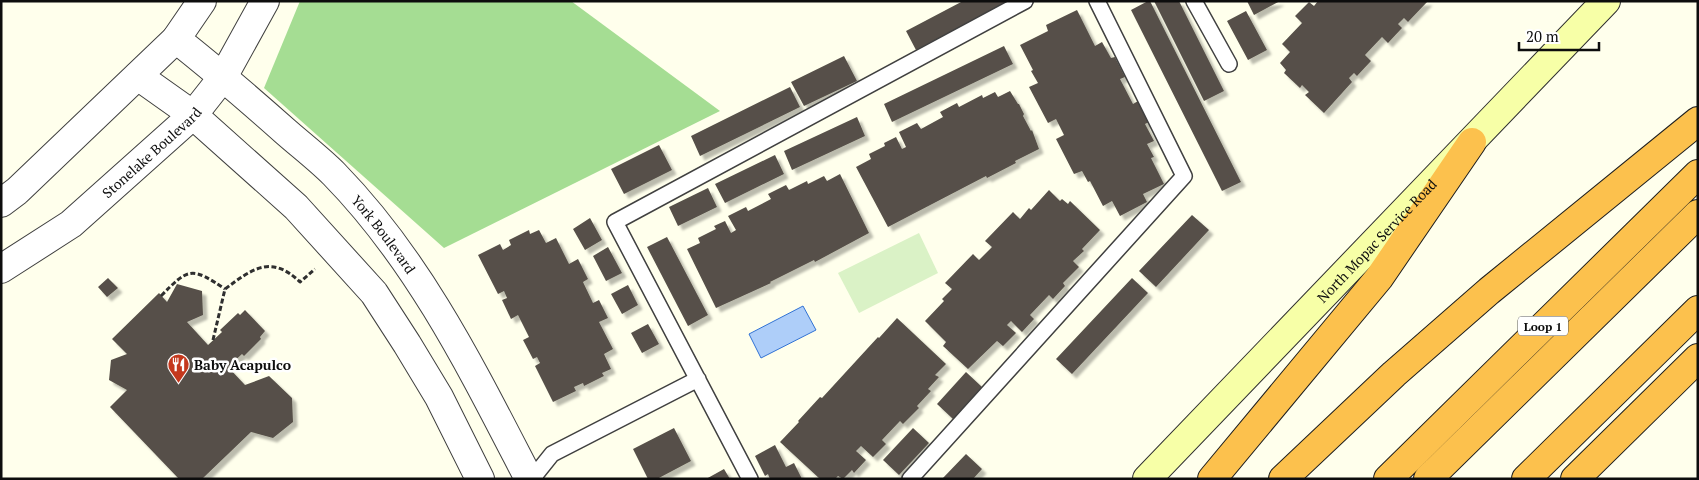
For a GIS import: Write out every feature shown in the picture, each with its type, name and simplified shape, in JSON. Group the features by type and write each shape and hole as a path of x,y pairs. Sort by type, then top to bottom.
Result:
{"highway":[{"path":"1283,479 1394,374 1489,290 1698,121"},
{"path":"1212,479 1379,278 1472,142"},
{"name":"Loop 1","path":"1388,479 1698,174"},
{"path":"1428,479 1698,214"},
{"path":"1526,479 1698,310"},
{"path":"1575,479 1698,358"}],"main road":[{"name":"North Mopac Service Road","path":"1147,479 1606,1"}],"street":[{"path":"1,203 17,191 176,39 202,1"},
{"name":"Stonelake Boulevard","path":"1,269 71,224 193,115 223,77 266,1"},
{"name":"York Boulevard","path":"176,39 223,77 334,174 373,219 435,303 530,479"},
{"path":"138,76 193,115 296,207 374,293 438,397 480,479"}],"lane":[{"path":"750,479 615,222 1026,1"},
{"path":"910,479 1184,176 1096,1"},
{"path":"1194,1 1229,64"},
{"path":"530,479 552,454 698,379"}],"path":[{"path":"214,340 225,289 256,268 269,266 280,268 290,272 300,282 319,266"},
{"path":"161,296 179,277 193,273 205,276 225,289"}],"green space":[{"path":"300,1 571,1 720,111 444,248 264,88"},
{"path":"919,233 938,273 859,313 838,273"}],"water":[{"path":"803,306 816,330 761,358 749,334"}],"building":[{"path":"963,1 1009,1 916,50 906,31"},
{"path":"1150,1 1241,182 1222,191 1131,10"},
{"path":"1154,1 1179,1 1224,91 1204,101"},
{"path":"1247,1 1280,1 1254,15"},
{"path":"1318,1 1428,1 1408,22 1404,18 1398,24 1402,28 1388,43 1382,37 1365,55 1371,61 1357,76 1354,73 1349,78 1352,82 1324,113 1305,95 1309,92 1302,85 1300,88 1284,73 1286,70 1280,63 1290,52 1282,44 1302,23 1295,16 1309,2 1314,6"},
{"path":"1077,10 1095,46 1102,42 1111,58 1115,57 1125,77 1120,79 1133,104 1138,101 1149,122 1145,124 1154,141 1147,144 1154,157 1151,158 1164,184 1143,194 1147,202 1120,216 1112,201 1103,206 1090,181 1088,182 1082,171 1074,174 1056,139 1064,135 1056,119 1048,123 1029,87 1038,83 1020,45 1048,31 1046,25"},
{"path":"1246,11 1267,50 1248,60 1227,21"},
{"path":"1004,46 1013,64 892,122 884,104"},
{"path":"844,56 857,81 804,106 791,82"},
{"path":"790,87 800,107 700,156 691,136"},
{"path":"1010,91 1032,130 1039,149 987,178 986,176 888,227 856,167 871,159 869,154 885,146 884,143 896,137 902,149 906,147 899,132 917,123 921,129 943,117 940,112 957,103 959,107 982,95 983,98 995,92 998,97"},
{"path":"857,117 865,136 792,170 784,151"},
{"path":"659,145 672,170 624,194 611,169"},
{"path":"775,155 784,174 725,203 715,184"},
{"path":"840,174 869,233 815,262 814,260 771,283 716,308 687,249 700,243 698,238 716,229 714,226 725,221 731,233 736,230 728,216 746,207 748,211 771,199 768,194 786,185 789,190 807,181 808,184 824,176 827,181"},
{"path":"708,188 717,207 678,226 669,207"},
{"path":"1049,190 1060,201 1062,199 1068,204 1070,201 1100,230 1082,249 1084,251 1073,261 1079,267 1063,283 1065,286 1053,299 1049,295 1030,315 1034,319 1022,332 1011,321 1007,325 1016,333 1003,346 997,341 968,369 943,346 946,342 925,321 944,301 942,299 952,289 945,283 973,254 979,260 992,247 985,241 1013,212 1020,219"},
{"path":"1192,215 1209,230 1156,287 1139,271"},
{"path":"590,218 602,240 585,250 573,229"},
{"path":"529,230 530,234 539,230 546,243 556,238 569,264 578,259 588,279 583,282 593,303 599,300 608,318 599,322 613,349 604,354 611,369 602,373 604,376 584,386 583,383 574,387 576,391 553,402 535,366 540,363 537,357 533,359 523,340 529,337 518,315 511,319 502,300 507,298 504,291 498,294 478,255 500,244 503,250 511,245 509,240"},
{"path":"667,237 708,315 688,326 647,247"},
{"path":"608,247 622,273 606,281 593,256"},
{"path":"108,278 118,288 107,297 98,287"},
{"path":"1132,278 1148,293 1072,374 1056,359"},
{"name":"Baby Acapulco","path":"177,284 202,291 203,315 187,322 208,345 222,332 220,330 238,313 240,315 245,310 265,331 260,337 261,339 244,356 242,354 228,367 245,385 269,376 292,398 293,422 273,438 251,432 202,479 179,479 110,407 127,390 109,380 111,360 127,354 112,339 159,293 167,302"},
{"path":"628,285 638,305 622,314 611,294"},
{"path":"897,318 946,364 935,375 939,377 928,389 931,391 917,406 919,408 903,424 900,421 882,440 886,444 873,457 861,446 856,451 866,460 854,473 852,470 843,479 838,476 835,479 820,479 780,442 820,397 822,398"},
{"path":"648,324 659,344 642,353 631,333"},
{"path":"966,372 982,387 953,419 937,404"},
{"path":"674,428 691,461 657,479 648,479 633,449"},
{"path":"913,428 929,443 899,475 883,460"},
{"path":"775,445 786,467 794,463 802,479 770,479 768,474 765,476 755,456"},
{"path":"966,454 982,469 973,479 942,479"},
{"path":"724,469 730,479 706,479"}],"place":[{"name":"Baby Acapulco","path":"178,383"}]}
